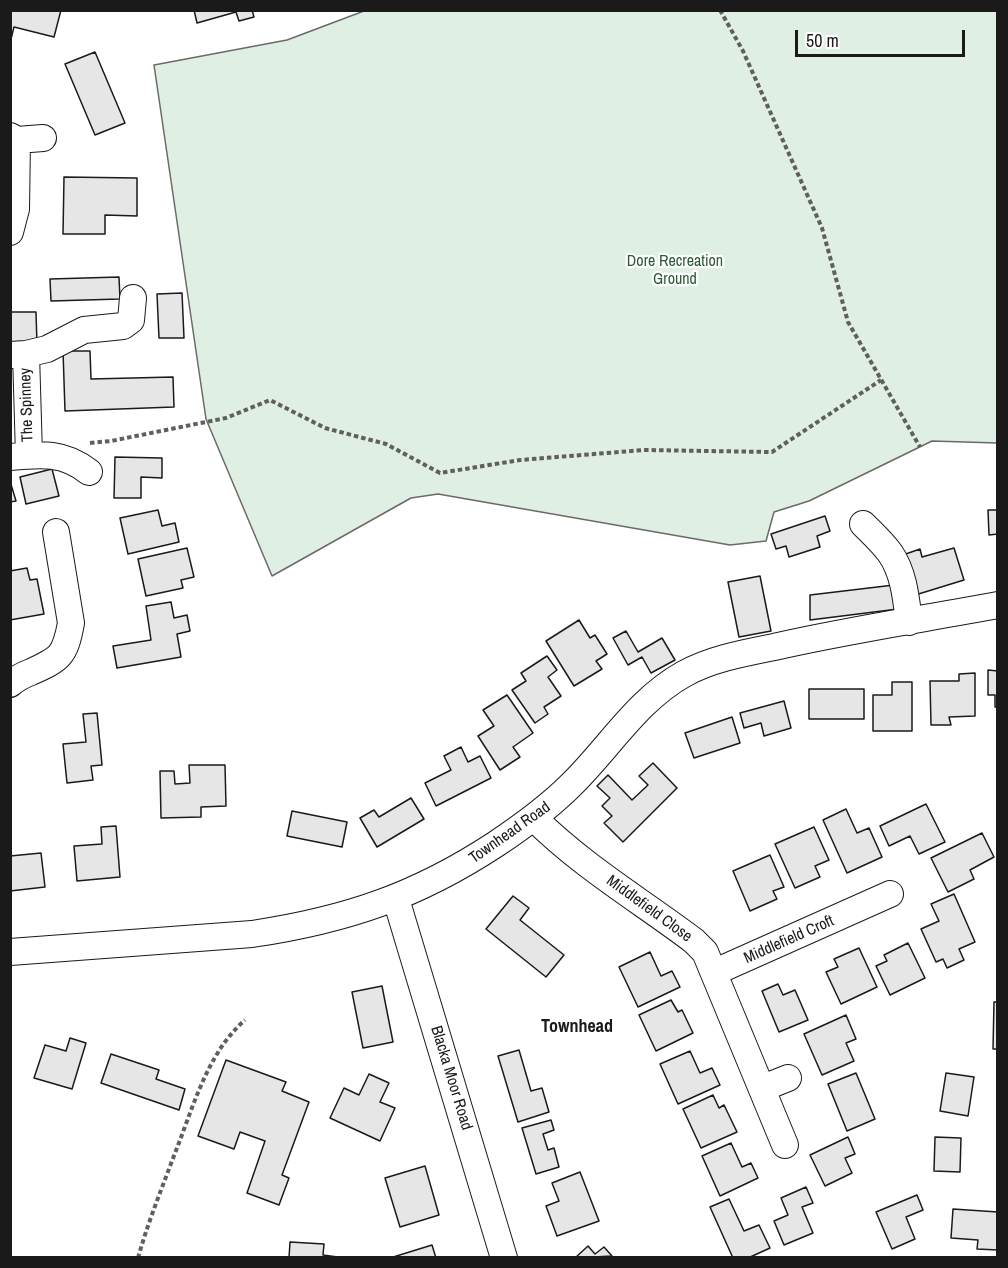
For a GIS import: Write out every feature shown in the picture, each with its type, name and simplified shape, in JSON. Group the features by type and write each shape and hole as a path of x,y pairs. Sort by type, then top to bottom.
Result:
{"street":[{"path":"10,232 16,209 14,138 43,138"},
{"name":"The Spinney","path":"66,457 20,456 18,355 47,349 84,330 123,326 131,320 133,298"},
{"path":"66,457 89,472"},
{"path":"863,524 888,551 897,566 904,588 909,622"},
{"path":"10,684 16,678 54,661 64,650 68,638 71,623 56,532"},
{"name":"Townhead Road","path":"10,952 252,934 327,920 396,899 461,867 534,818 573,783 644,703 663,687 686,673 714,662 807,639 998,605"},
{"name":"Middlefield Close","path":"534,818 562,845 694,941 705,952 785,1145"},
{"name":"Middlefield Croft","path":"715,972 867,916 890,894"},
{"name":"Blacka Moor Road","path":"396,899 504,1257"},
{"path":"763,1088 788,1078"}],"path":[{"path":"720,10 743,51 822,228 848,322 920,447"},
{"path":"66,457 71,445 111,441 226,418 270,400 325,428 386,444 440,474 520,460 644,450 772,452 881,380"},
{"path":"138,1257 145,1232 200,1089 217,1054 232,1032 245,1020"}],"green space":[{"name":"Dore Recreation Ground","path":"364,11 997,11 997,443 932,441 809,501 774,512 766,541 730,545 438,494 411,498 272,576 206,419 154,65 287,40"}],"building":[{"path":"10,10 61,10 54,37 14,27 10,43"},
{"path":"194,10 252,10 254,17 239,21 236,12 197,23"},
{"path":"95,52 125,123 95,135 65,64"},
{"path":"64,177 137,178 137,216 105,215 105,234 63,234"},
{"path":"119,277 120,299 51,301 50,279"},
{"path":"182,293 184,338 159,338 157,294"},
{"path":"10,312 36,312 37,344 10,345"},
{"path":"63,351 90,351 91,379 173,377 174,407 65,411"},
{"path":"115,457 162,458 162,478 141,477 141,498 114,498"},
{"path":"52,469 59,496 26,504 20,477"},
{"path":"10,481 16,501 10,502"},
{"path":"158,510 162,526 175,523 179,542 128,554 120,518"},
{"path":"988,510 998,510 998,534 989,535"},
{"path":"825,516 830,531 817,536 820,547 789,557 786,546 776,549 771,534"},
{"path":"187,548 194,577 181,580 183,588 146,596 138,559"},
{"path":"954,548 964,580 912,596 900,556 920,549 922,557"},
{"path":"27,568 30,580 37,579 44,614 10,620 10,571"},
{"path":"760,576 771,631 739,637 728,582"},
{"path":"894,585 898,609 810,620 810,595"},
{"path":"171,602 174,618 187,615 190,631 177,634 181,657 117,668 113,646 151,640 146,606"},
{"path":"579,620 590,638 595,635 607,654 596,661 602,669 574,686 546,641"},
{"path":"626,631 638,652 662,638 675,660 651,673 642,657 628,665 613,638"},
{"path":"547,656 557,670 548,677 561,696 544,707 548,714 535,723 512,690 526,681 521,673"},
{"path":"988,670 998,671 998,707 995,707 995,695 988,695"},
{"path":"975,673 975,716 949,717 951,725 931,725 930,681 959,681 959,674"},
{"path":"892,682 912,682 912,731 873,731 873,695 892,695"},
{"path":"809,689 864,689 864,719 809,719"},
{"path":"507,695 533,733 513,747 520,757 500,770 478,736 494,726 483,710"},
{"path":"784,701 791,728 764,736 761,723 744,728 740,713"},
{"path":"97,713 102,765 91,766 93,780 67,783 63,744 86,742 83,714"},
{"path":"732,717 740,743 694,758 685,733"},
{"path":"461,747 468,762 480,756 491,778 436,806 425,783 451,770 444,756"},
{"path":"653,763 677,788 623,842 604,823 612,816 602,806 610,798 597,786 608,775 632,800 648,785 639,776"},
{"path":"189,765 225,765 226,806 201,807 201,817 161,818 160,771 174,771 175,784 190,783"},
{"path":"411,798 424,819 377,847 360,818 374,810 379,817"},
{"path":"926,804 945,842 919,854 910,836 889,846 880,826"},
{"path":"846,809 857,833 869,828 882,857 847,873 823,820"},
{"path":"292,811 347,822 342,847 287,836"},
{"path":"116,826 120,877 77,881 74,846 102,844 101,827"},
{"path":"814,827 829,860 815,866 820,877 795,888 775,844"},
{"path":"982,833 994,857 970,870 974,879 948,892 931,858"},
{"path":"41,853 45,887 10,891 10,856"},
{"path":"770,855 784,887 773,891 777,899 750,911 733,871"},
{"path":"954,894 975,942 959,949 964,960 947,968 943,959 936,962 921,929 939,921 931,904"},
{"path":"513,896 529,908 520,920 564,955 546,977 486,929"},
{"path":"908,943 925,978 890,995 876,966 887,961 884,955"},
{"path":"859,948 877,987 841,1004 826,972 838,967 834,959"},
{"path":"650,952 661,976 672,971 680,987 638,1007 619,967"},
{"path":"778,984 783,995 795,990 808,1020 779,1032 762,991"},
{"path":"382,986 393,1042 363,1048 352,992"},
{"path":"671,1000 678,1012 682,1010 693,1033 656,1051 639,1015"},
{"path":"994,1002 998,1002 998,1049 993,1049"},
{"path":"846,1015 856,1039 846,1043 854,1061 822,1075 804,1034"},
{"path":"70,1038 86,1043 72,1089 34,1078 45,1045 66,1051"},
{"path":"519,1050 531,1091 542,1088 549,1112 518,1122 498,1056"},
{"path":"690,1051 700,1073 712,1068 720,1085 678,1104 660,1064"},
{"path":"111,1054 159,1070 156,1079 185,1089 179,1110 101,1083"},
{"path":"226,1060 286,1082 282,1091 309,1102 282,1175 289,1178 279,1205 247,1193 265,1141 240,1132 234,1149 198,1136"},
{"path":"856,1073 875,1119 847,1131 828,1084"},
{"path":"946,1073 974,1077 968,1116 940,1111"},
{"path":"369,1074 389,1083 380,1102 395,1108 380,1141 330,1118 344,1088 359,1095"},
{"path":"713,1095 719,1108 724,1105 737,1132 701,1148 683,1109"},
{"path":"551,1120 554,1130 543,1134 548,1150 554,1148 559,1167 536,1174 522,1128"},
{"path":"848,1137 855,1154 845,1158 852,1173 825,1186 810,1155"},
{"path":"935,1137 961,1138 960,1172 934,1171"},
{"path":"731,1143 742,1167 751,1163 758,1178 720,1196 702,1156"},
{"path":"425,1166 439,1215 400,1227 385,1178"},
{"path":"580,1172 599,1221 557,1236 546,1206 559,1201 552,1183"},
{"path":"806,1187 813,1203 802,1207 813,1233 784,1245 774,1221 788,1215 781,1198"},
{"path":"917,1195 923,1210 906,1217 915,1239 892,1249 876,1212"},
{"path":"729,1199 744,1231 759,1225 770,1248 748,1258 733,1258 710,1207"},
{"path":"953,1209 998,1212 998,1250 977,1249 978,1240 951,1238"},
{"path":"290,1242 324,1244 323,1255 345,1258 289,1258"},
{"path":"432,1245 436,1258 390,1258"},
{"path":"588,1246 595,1254 604,1247 612,1256 575,1258"}],"district":[{"name":"Townhead","path":"577,1027"}]}
